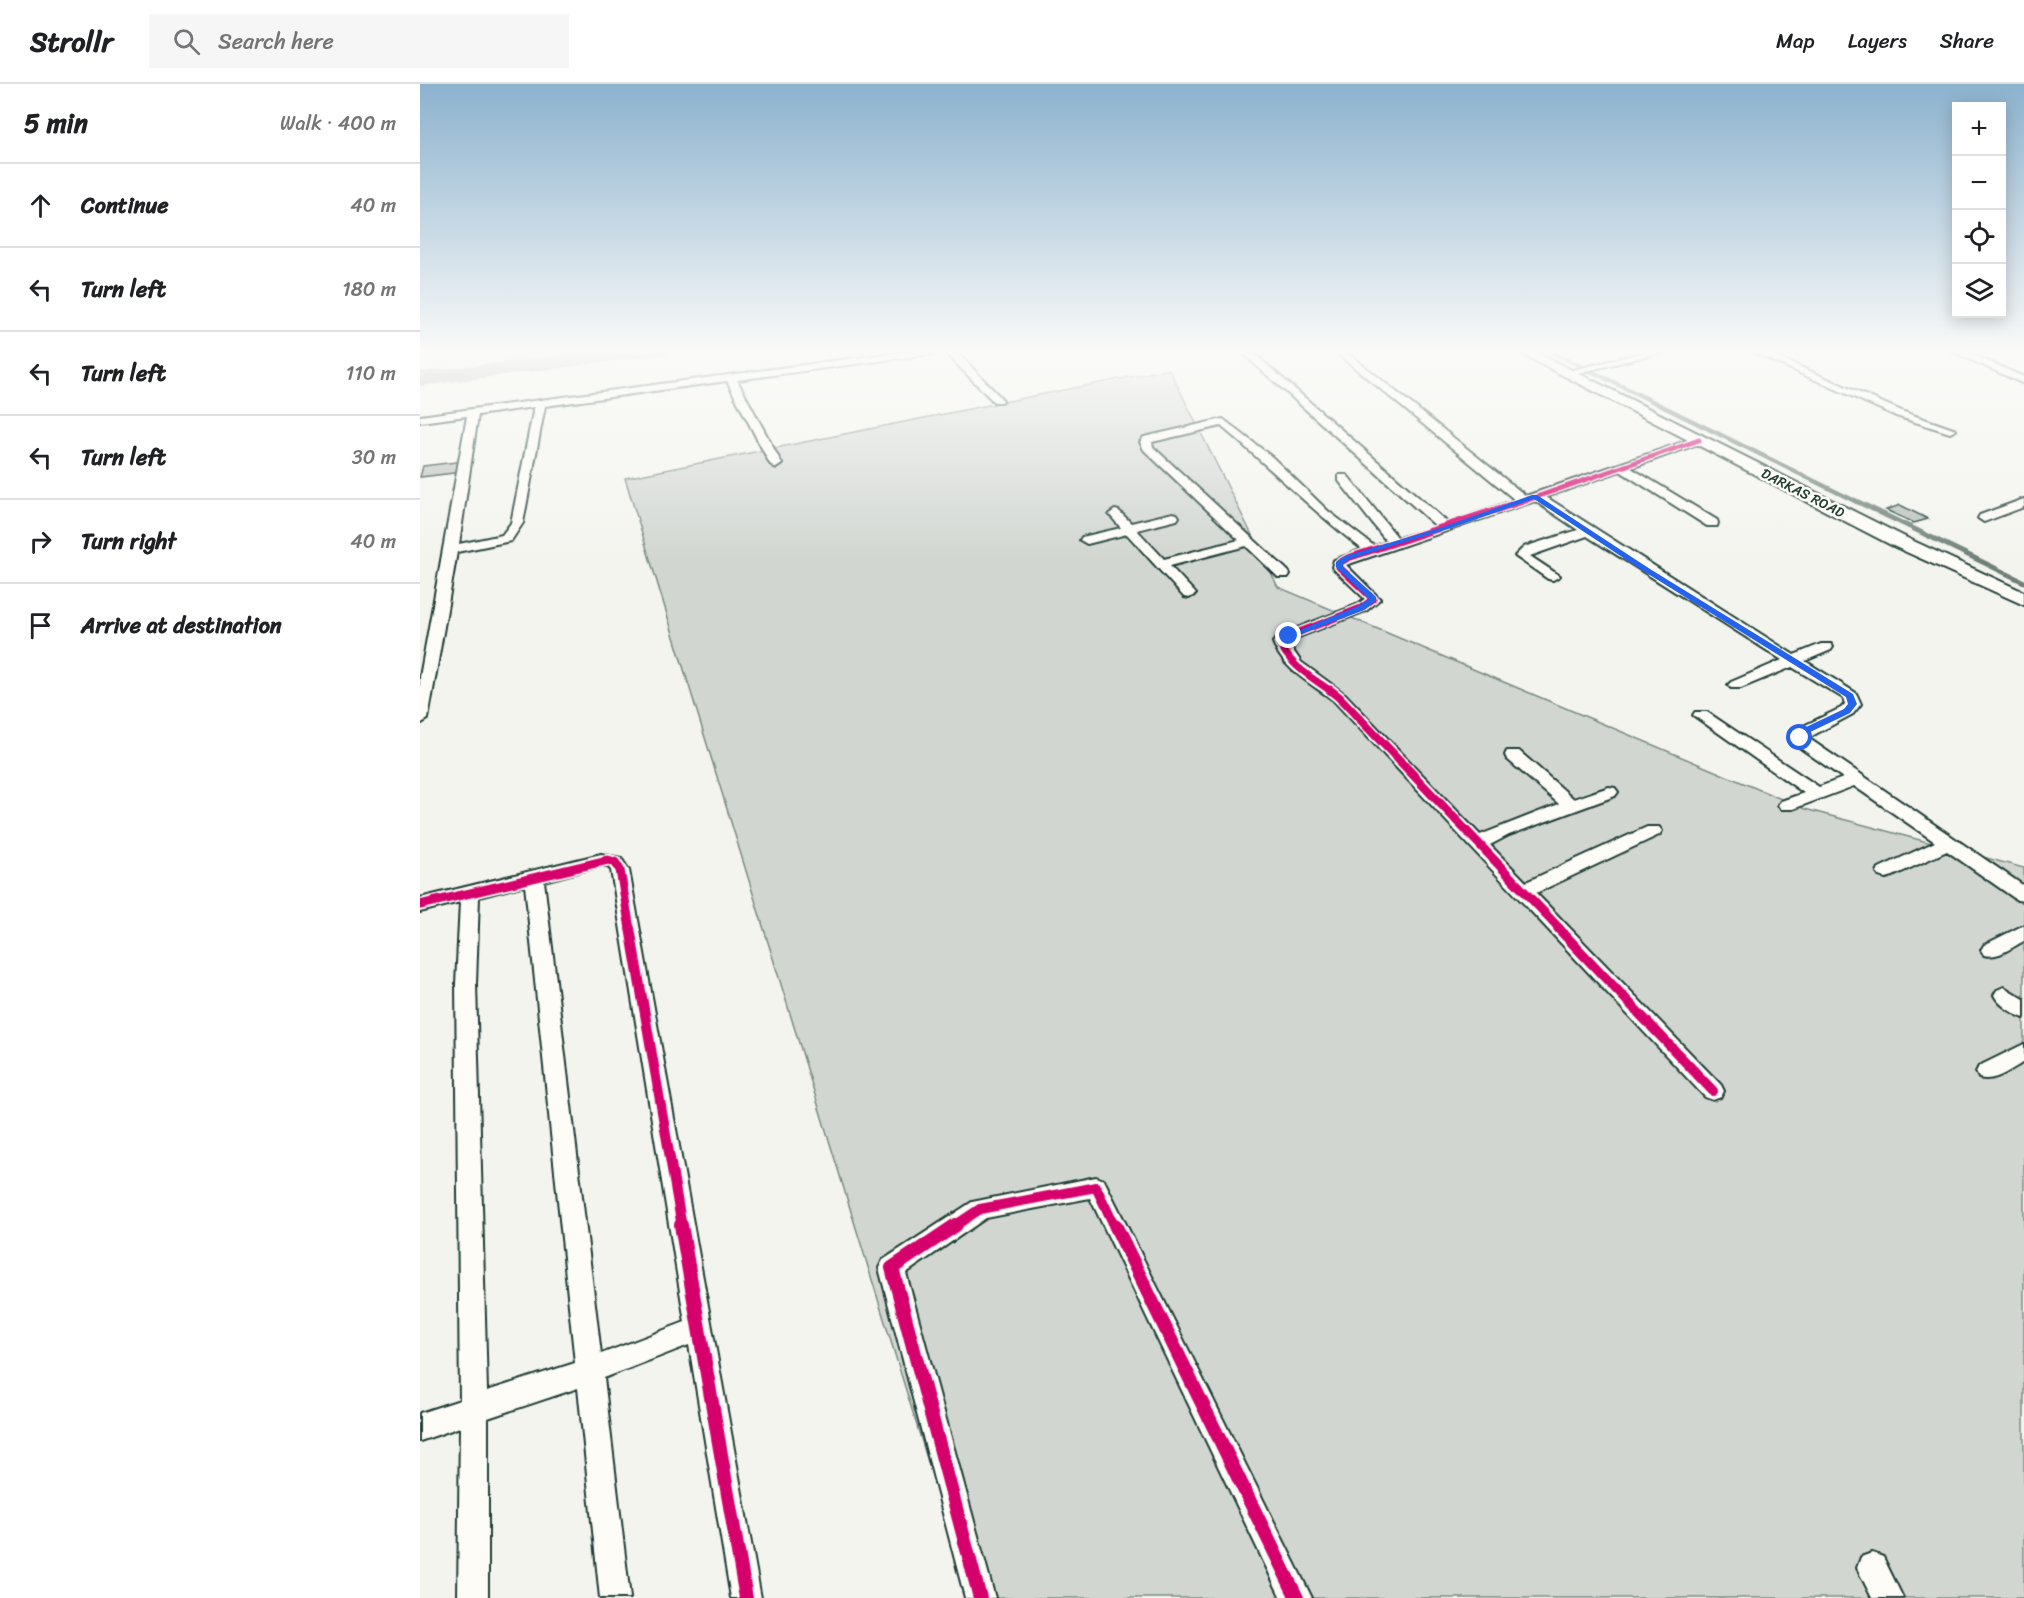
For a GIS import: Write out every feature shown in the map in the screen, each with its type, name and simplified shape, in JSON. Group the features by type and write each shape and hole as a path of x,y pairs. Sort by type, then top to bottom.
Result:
{"main road":[{"name":"DARKAS ROAD","path":"1664,420 1699,440 1900,542 2024,599"}],"street":[{"path":"420,719 472,420"},
{"path":"451,549 496,541 511,534 517,523 537,420"},
{"path":"752,420 776,464"},
{"path":"1323,420 1446,528"},
{"path":"1428,420 1529,498 1588,531 1791,661 1850,696 1852,704 1847,711 1803,732 1800,738 1815,753 2024,895"},
{"path":"1918,420 1950,430"},
{"path":"1283,574 1148,448 1146,442 1223,422 1268,459 1324,514 1371,550"},
{"path":"1699,440 1446,528 1394,542 1348,558 1339,563 1339,567 1374,599 1361,608 1289,636 1280,642 1281,649 1302,669 1339,697 1713,1091"},
{"path":"1621,466 1712,523"},
{"path":"1342,478 1394,542"},
{"path":"1984,518 2024,503"},
{"path":"1115,514 1189,594"},
{"path":"1088,540 1173,517"},
{"path":"1553,576 1522,556 1529,550 1588,531"},
{"path":"1161,564 1248,542"},
{"path":"1736,685 1826,647"},
{"path":"1701,715 1816,793"},
{"path":"1513,755 1571,806"},
{"path":"1787,805 1854,780"},
{"path":"1479,843 1503,831 1609,792"},
{"path":"1524,891 1653,831"},
{"path":"1886,872 1948,843"},
{"path":"420,905 601,861 611,860 617,863 746,1598"},
{"path":"534,879 615,1598"},
{"path":"470,894 466,984 474,1410 473,1598"},
{"path":"1991,950 2024,932"},
{"path":"2004,995 2024,1010"},
{"path":"1987,1072 2024,1052"},
{"path":"980,1598 892,1268 980,1209 1096,1186 1297,1598"},
{"path":"420,1427 589,1371 699,1329"},
{"path":"1872,1568 1888,1598"}],"shaded area":[{"path":"916,420 1194,420 1278,587 1805,809 2024,868 2024,1598 970,1598 625,478"}],"building":[{"path":"464,461 462,472 420,477 423,466"},
{"path":"1900,505 1928,519 1914,523 1886,510"}],"waterway":[{"path":"1690,420 1857,502"},
{"path":"1854,500 2024,582"}],"cycle path":[{"path":"1699,440 1446,528 1348,558 1339,563 1339,567 1373,599 1361,608 1289,636 1280,642 1288,657 1339,697 1713,1091"},
{"path":"420,905 601,860 613,861 620,870 746,1598"},
{"path":"980,1598 892,1268 980,1209 1096,1187 1297,1598"}],"route":[{"path":"1289,636 1361,608 1374,599 1339,567 1339,563 1394,542 1446,528 1535,496 1791,661 1850,696 1852,704 1847,711 1803,732 1800,738"}]}
